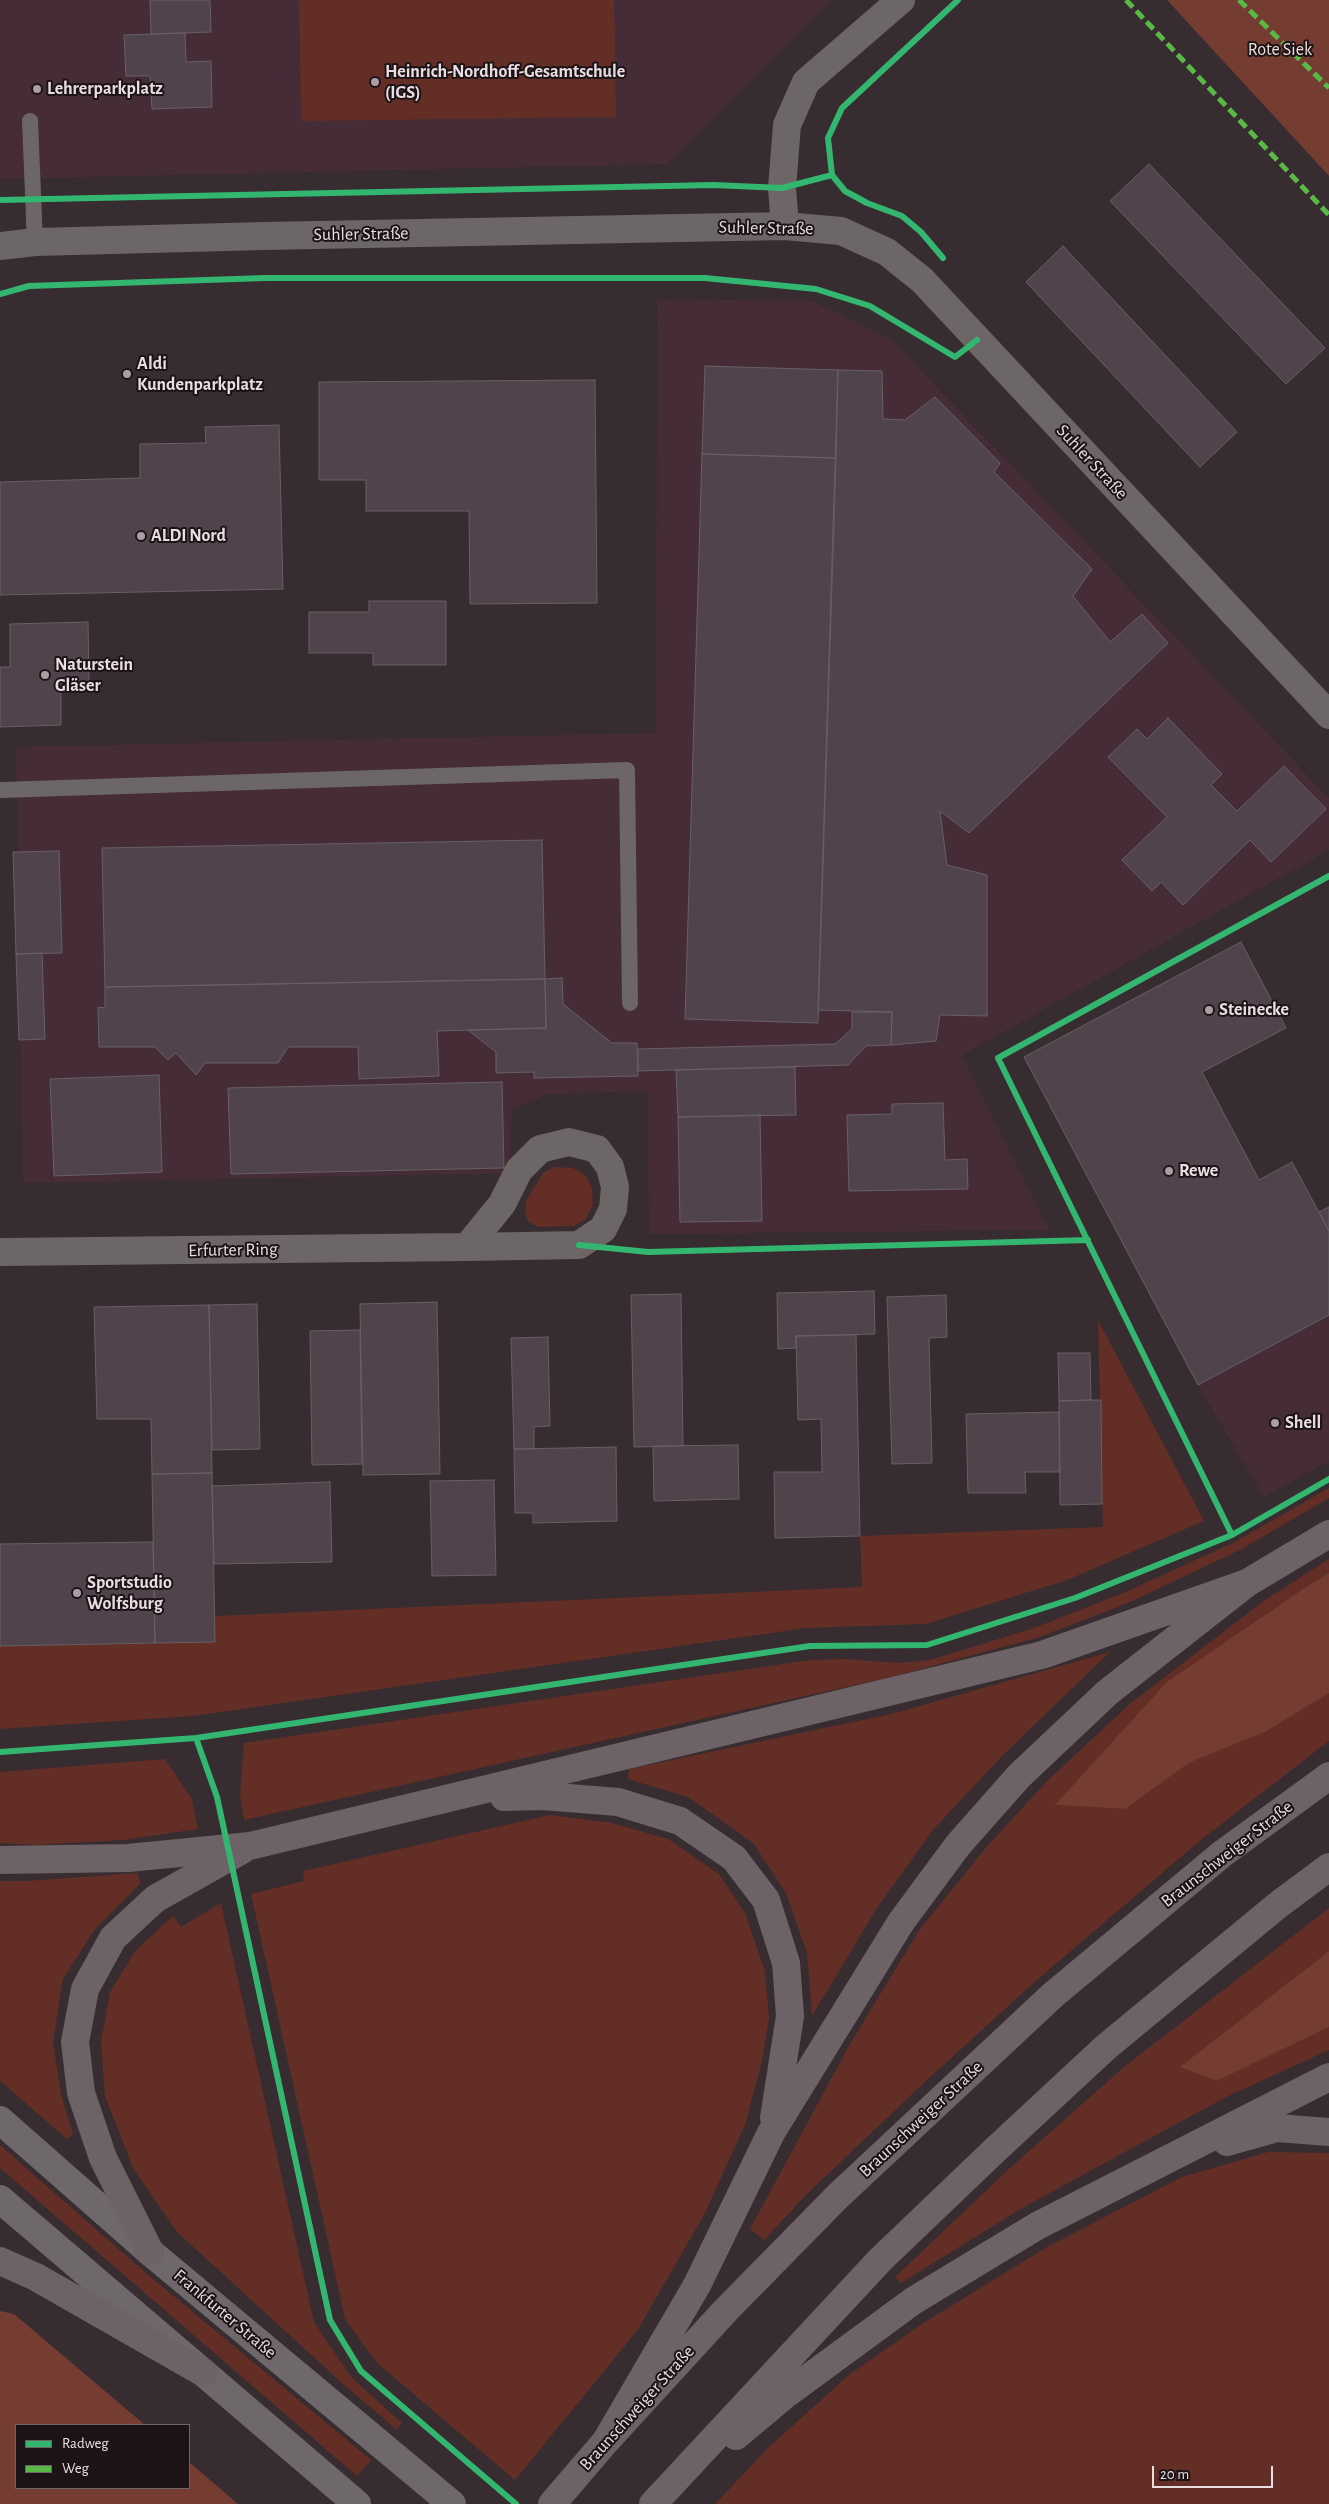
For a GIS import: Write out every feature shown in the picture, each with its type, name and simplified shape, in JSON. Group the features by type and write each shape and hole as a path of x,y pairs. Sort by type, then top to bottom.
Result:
{"highway":[{"path":"606,2441 697,2285 771,2133 901,1922 958,1845 1019,1776 1108,1692 1247,1583 1329,1534"},
{"path":"0,1860 128,1858 250,1846 1042,1655 1247,1583"},
{"name":"Braunschweiger Straße","path":"552,2504 606,2441 726,2310 838,2196 1053,1995 1222,1854 1329,1776"},
{"path":"458,1797 543,1796 618,1802 680,1821 734,1858 766,1900 786,1963 790,2016 771,2133"},
{"path":"150,2252 103,2158 81,2093 75,2042 85,1989 113,1938 155,1899 250,1846"},
{"path":"654,2504 880,2260 994,2151 1106,2047 1278,1905 1329,1868"},
{"path":"654,2504 785,2395 913,2301 1037,2226 1329,2077"},
{"path":"1172,2156 1277,2128 1329,2132"},
{"path":"0,2261 36,2277 204,2374"}],"street":[{"path":"785,226 782,188 787,125 806,82 902,0"},
{"name":"Suhler Straße","path":"0,246 35,242 785,226 841,231 887,252 922,280 1329,715"},
{"name":"Erfurter Ring","path":"0,1252 467,1247 579,1245 603,1229 613,1209 615,1187 610,1167 597,1149 570,1142 540,1149 519,1170 502,1204 467,1247"},
{"name":"Frankfurter Straße","path":"0,2120 150,2252 452,2504"},
{"path":"0,2199 350,2498"}],"lane":[{"path":"30,121 35,242"},
{"path":"0,790 627,770 630,1003"}],"shaded area":[{"name":"Heinrich-Nordhoff-Gesamtschule (IGS)","path":"0,0 832,0 667,164 0,179"},
{"path":"299,0 614,0 616,117 301,121"},
{"path":"657,299 812,301 890,338 1329,798 1329,850 962,1055 1049,1230 649,1234 647,1091 548,1094 512,1109 510,1173 23,1183 16,747 656,733"},
{"path":"554,1167 573,1168 586,1176 592,1188 593,1204 586,1219 574,1226 538,1227 528,1221 525,1211 526,1201 543,1173"},
{"name":"Shell","path":"1329,1315 1329,1461 1264,1497 1198,1385"},
{"path":"1098,1320 1204,1521 1067,1580 926,1624 806,1628 193,1716 0,1729 0,1646 215,1642 215,1616 862,1587 860,1536 1103,1527"},
{"path":"1329,1488 1329,1498 1240,1550 1128,1603 1037,1638 887,1678 244,1820 240,1795 244,1743 810,1660 846,1659 898,1663 930,1660 1034,1628 1123,1593 1235,1542"},
{"path":"1329,1559 1329,1573 1309,1585 1055,1805 1125,1809 1189,1763 1267,1731 1329,1693 1329,1741 1202,1839 1038,1979 928,2079 808,2193 764,2240 750,2229 851,2042 920,1929 984,1850 1046,1782 1131,1703 1265,1600"},
{"path":"1110,1652 1001,1757 933,1830 877,1908 812,2016 807,1953 786,1893 753,1843 688,1797 628,1779 629,1769 891,1714"},
{"path":"165,1759 192,1799 198,1829 124,1840 33,1845 0,1843 0,1772"},
{"path":"550,1815 612,1823 668,1839 719,1874 745,1913 765,1971 769,2018 762,2061 745,2125 704,2215 637,2331 515,2480 378,2364 345,2319 251,1894 304,1881 303,1871"},
{"path":"137,1873 141,1883 95,1929 63,1979 53,2042 61,2094 73,2134 67,2139 0,2081 0,1881 27,1881"},
{"path":"221,1903 314,2322 351,2377 402,2423 397,2430 343,2384 177,2232 133,2168 105,2096 101,2041 110,1992 136,1950 173,1916 181,1927"},
{"path":"1329,1908 1329,1951 1181,2067 1217,2081 1329,2027 1329,2050 1226,2097 1024,2207 901,2283 895,2277 1010,2168 1124,2067"},
{"path":"0,2145 140,2268 371,2460 357,2476 0,2168"},
{"path":"1268,2152 1329,2153 1329,2504 715,2504 769,2447 850,2374 925,2322 1047,2247 1182,2177"}],"green space":[{"name":"Rote Siek","path":"1167,0 1329,0 1329,176"},
{"path":"1329,1573 1329,1693 1267,1731 1189,1763 1125,1809 1055,1805 1167,1682"},
{"path":"1329,1951 1329,2027 1217,2081 1180,2067"},
{"path":"0,2311 14,2314 144,2424 15,2424 15,2489 190,2489 190,2463 238,2504 0,2504"}],"building":[{"path":"150,0 210,0 211,32 151,34"},
{"path":"185,33 186,62 211,61 212,107 152,109 150,76 126,76 124,35"},
{"path":"1149,164 1325,348 1286,384 1110,201"},
{"path":"1063,246 1237,432 1200,467 1026,282"},
{"path":"705,366 838,370 836,458 702,454"},
{"path":"838,370 882,371 883,419 905,420 935,397 1000,463 994,472 1092,569 1073,596 1110,642 1142,614 1168,643 969,833 940,811 947,865 987,875 987,1016 940,1015 936,1041 891,1045 892,1012 818,1010"},
{"path":"595,380 597,603 470,604 469,511 366,511 366,480 319,480 319,382"},
{"name":"ALDI Nord","path":"279,425 283,589 0,595 0,482 140,478 140,444 206,443 205,427"},
{"path":"702,454 836,458 818,1023 685,1019"},
{"path":"369,601 446,601 446,665 373,665 373,653 309,653 309,612 369,612"},
{"name":"Naturstein Gläser","path":"88,622 89,682 61,683 61,725 0,727 0,667 10,667 10,624"},
{"path":"1168,718 1222,774 1211,785 1237,811 1284,766 1326,809 1271,862 1250,840 1183,905 1161,882 1152,891 1122,860 1167,817 1108,757 1137,729 1147,739"},
{"path":"542,840 545,979 105,987 102,848"},
{"path":"59,851 62,953 16,954 13,852"},
{"name":"Rewe","path":"1241,942 1286,1028 1202,1072 1259,1180 1292,1162 1329,1231 1329,1315 1198,1385 1024,1057"},
{"path":"42,953 45,1039 19,1040 16,954"},
{"path":"562,978 563,1004 612,1043 637,1043 638,1076 534,1078 534,1072 496,1073 496,1052 468,1030 546,1028 545,979"},
{"path":"545,979 546,1028 437,1031 439,1076 359,1079 358,1047 288,1047 278,1063 205,1063 196,1075 176,1053 168,1060 155,1047 99,1047 98,1007 105,1008 105,987"},
{"path":"852,1012 892,1012 891,1045 866,1046 848,1065 638,1071 638,1049 835,1044 852,1029"},
{"path":"795,1067 796,1115 678,1117 676,1070"},
{"path":"159,1075 162,1172 54,1176 50,1079"},
{"path":"502,1082 504,1168 231,1174 228,1088"},
{"path":"943,1103 945,1160 967,1159 968,1189 849,1191 847,1115 892,1114 892,1104"},
{"path":"760,1115 762,1221 680,1222 678,1117"},
{"path":"1329,1207 1329,1231 1319,1212"},
{"path":"874,1291 875,1334 796,1336 796,1348 778,1349 777,1293"},
{"path":"681,1294 683,1446 634,1447 631,1295"},
{"path":"946,1295 947,1337 929,1338 932,1463 892,1464 887,1297"},
{"path":"437,1302 440,1474 363,1475 360,1304"},
{"path":"257,1304 260,1449 212,1450 209,1305"},
{"path":"209,1305 212,1473 152,1474 151,1419 97,1419 94,1307"},
{"path":"360,1330 362,1464 312,1465 310,1331"},
{"path":"856,1335 860,1536 775,1538 774,1472 822,1472 821,1419 798,1420 796,1336"},
{"path":"548,1337 550,1426 534,1427 534,1449 514,1449 511,1338"},
{"path":"1058,1353 1090,1353 1091,1400 1059,1401"},
{"path":"1101,1400 1102,1504 1060,1505 1059,1401"},
{"path":"1059,1412 1060,1472 1025,1472 1026,1493 968,1493 966,1414"},
{"path":"738,1445 739,1499 654,1501 653,1446"},
{"path":"616,1447 617,1521 533,1523 533,1513 515,1513 514,1449"},
{"path":"212,1473 215,1642 155,1643 152,1474"},
{"path":"494,1480 496,1575 432,1576 430,1481"},
{"path":"330,1482 332,1562 214,1564 212,1486"},
{"name":"Sportstudio Wolfsburg","path":"153,1542 155,1643 0,1646 0,1544"}],"marked path":[{"path":"1126,0 1329,215"},
{"path":"1239,0 1329,88"}],"cycle path":[{"path":"0,200 713,185 782,188 832,175 828,138 842,108 958,0"},
{"path":"832,175 845,191 867,203 902,216 921,232 943,258"},
{"path":"0,294 29,286 265,278 705,278 816,289 870,306 955,357 977,340"},
{"path":"1232,1535 998,1058 1329,876"},
{"path":"579,1245 648,1252 1088,1240"},
{"path":"0,1752 196,1738 810,1646 927,1645 1075,1598 1232,1535 1329,1479"},
{"path":"196,1738 217,1797 330,2320 361,2371 516,2504"}],"place":[{"name":"Heinrich-Nordhoff-Gesamtschule (IGS)","path":"375,82"},
{"name":"Lehrerparkplatz","path":"37,89"},
{"name":"Aldi Kundenparkplatz","path":"127,374"},
{"name":"ALDI Nord","path":"141,536"},
{"name":"Naturstein Gläser","path":"45,675"},
{"name":"Steinecke","path":"1209,1010"},
{"name":"Rewe","path":"1169,1171"},
{"name":"Shell","path":"1275,1423"},
{"name":"Sportstudio Wolfsburg","path":"77,1593"}]}
